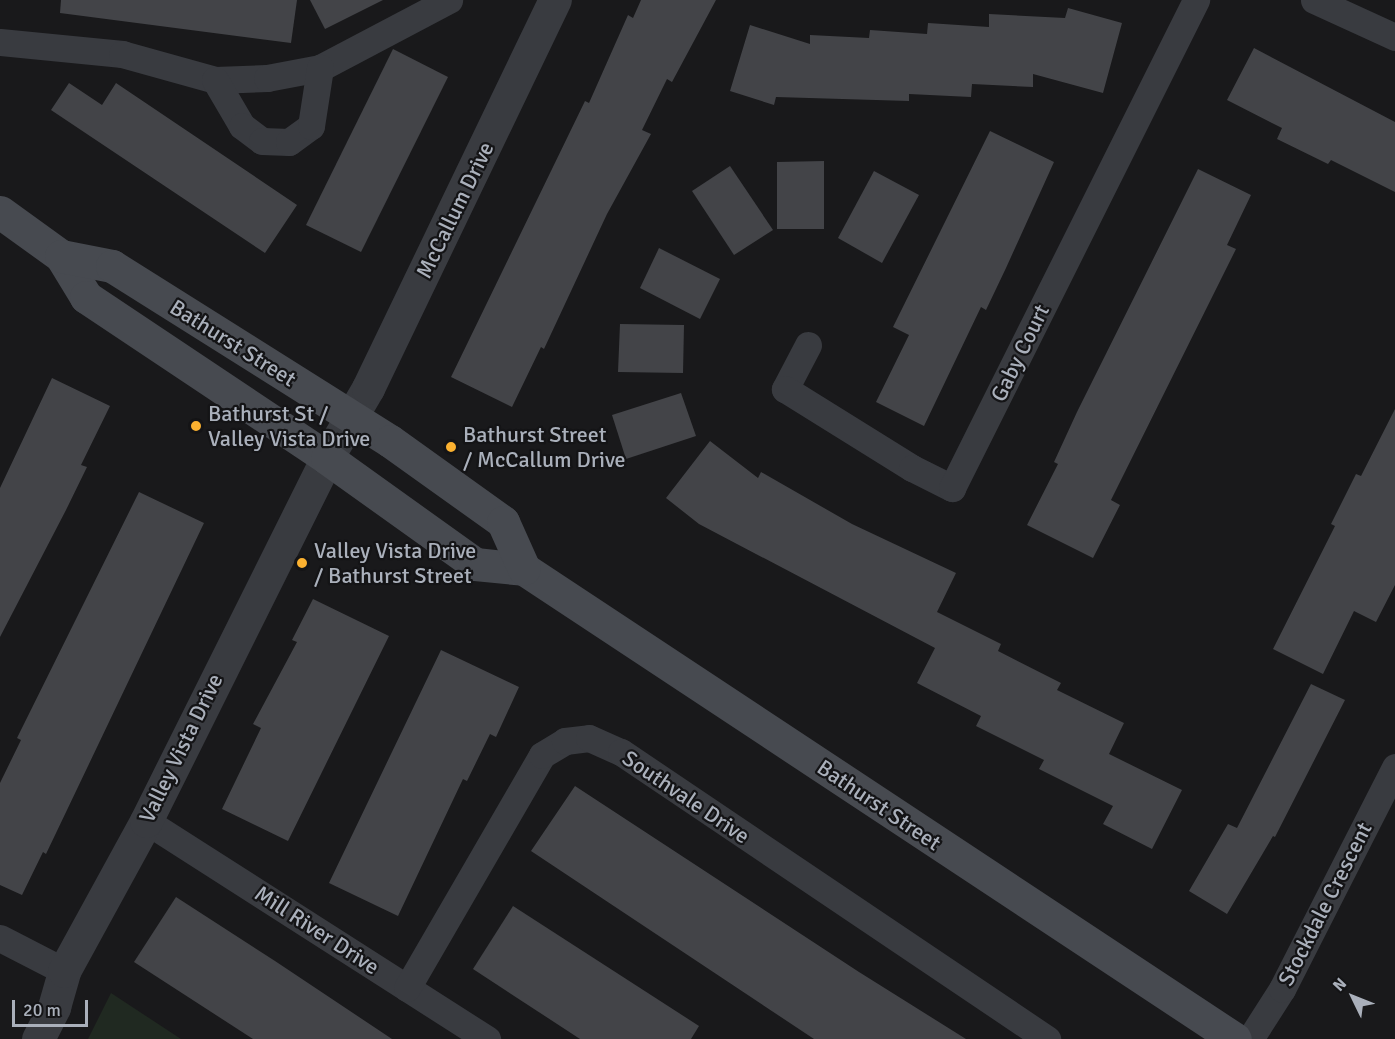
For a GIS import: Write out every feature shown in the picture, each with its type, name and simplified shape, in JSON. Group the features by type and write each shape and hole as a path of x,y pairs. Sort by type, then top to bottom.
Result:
{"main road":[{"name":"Bathurst Street","path":"0,212 61,256 86,297 327,458 475,564 524,569 1235,1039"},
{"name":"Bathurst Street","path":"61,256 112,266 352,417 503,522 524,569"}],"street":[{"path":"0,42 122,54 215,80 267,78 320,68 449,0"},
{"name":"Gaby Court","path":"808,345 785,389 912,468 952,488 1196,0"},
{"path":"1314,0 1395,37"},
{"name":"McCallum Drive","path":"327,458 352,417 450,222 547,2"},
{"path":"215,80 242,126 262,141 289,142 311,126 320,68"},
{"name":"Valley Vista Drive","path":"38,1039 54,1007 64,971 146,821 327,458"},
{"name":"Southvale Drive","path":"407,988 542,755 565,741 589,738 621,752 1047,1039"},
{"name":"Stockdale Crescent","path":"1250,1039 1282,989 1395,766"},
{"name":"Mill River Drive","path":"146,821 487,1039"},
{"path":"0,938 64,971"}],"shaded area":[{"path":"111,993 181,1039 88,1039"}],"building":[{"path":"61,0 297,0 291,43 60,13"},
{"path":"310,0 383,0 325,29"},
{"path":"641,0 716,0 672,82 667,79 642,130 651,134 607,214 544,349 541,347 512,407 451,377 585,101 589,103 628,15 633,18"},
{"path":"1068,8 1122,23 1103,93 1033,74 1033,87 972,84 971,97 909,94 909,101 776,97 774,105 730,91 750,25 810,44 810,35 869,38 870,30 927,34 928,23 989,27 989,14 1065,18"},
{"path":"1254,48 1395,122 1395,192 1331,160 1328,164 1277,139 1282,128 1227,100"},
{"path":"393,49 448,77 361,252 306,225"},
{"path":"69,83 102,105 116,83 297,205 265,253 51,110"},
{"path":"990,131 1054,162 986,310 981,307 924,426 876,402 909,335 893,327"},
{"path":"824,161 824,229 777,229 777,162"},
{"path":"730,166 773,230 734,255 692,191"},
{"path":"1198,169 1251,195 1227,245 1236,249 1111,500 1120,505 1093,558 1027,525 1058,464 1054,462 1077,412"},
{"path":"874,171 919,195 882,263 838,238"},
{"path":"659,248 720,279 700,319 640,288"},
{"path":"620,324 684,325 683,373 618,372"},
{"path":"52,378 110,406 81,465 87,467 0,637 0,488"},
{"path":"681,393 696,436 626,459 612,415"},
{"path":"1395,409 1395,585 1376,622 1354,611 1323,674 1273,649 1335,526 1331,524 1356,474 1361,476"},
{"path":"710,441 758,478 761,472 852,524 956,573 937,612 1001,644 998,651 1061,683 1057,690 1124,723 1109,754 1182,790 1152,849 1103,824 1113,806 1039,769 1044,760 976,726 981,716 917,683 935,648 699,524 666,498"},
{"path":"139,492 204,523 46,854 43,852 22,895 0,885 0,783 21,740 17,738"},
{"path":"313,599 389,636 288,841 222,809 261,728 253,724 297,642 292,640"},
{"path":"441,650 519,687 496,737 490,734 467,781 463,779 398,916 329,883"},
{"path":"1311,684 1345,700 1275,837 1273,836 1227,914 1189,891 1228,824 1237,828"},
{"path":"575,786 859,972 966,1039 814,1039 531,851"},
{"path":"176,897 392,1039 253,1039 134,962"},
{"path":"513,906 699,1026 691,1039 580,1039 473,969"}],"place":[{"name":"Bathurst St / Valley Vista Drive","path":"196,426"},
{"name":"Bathurst Street / McCallum Drive","path":"451,447"},
{"name":"Valley Vista Drive / Bathurst Street","path":"302,563"}]}
